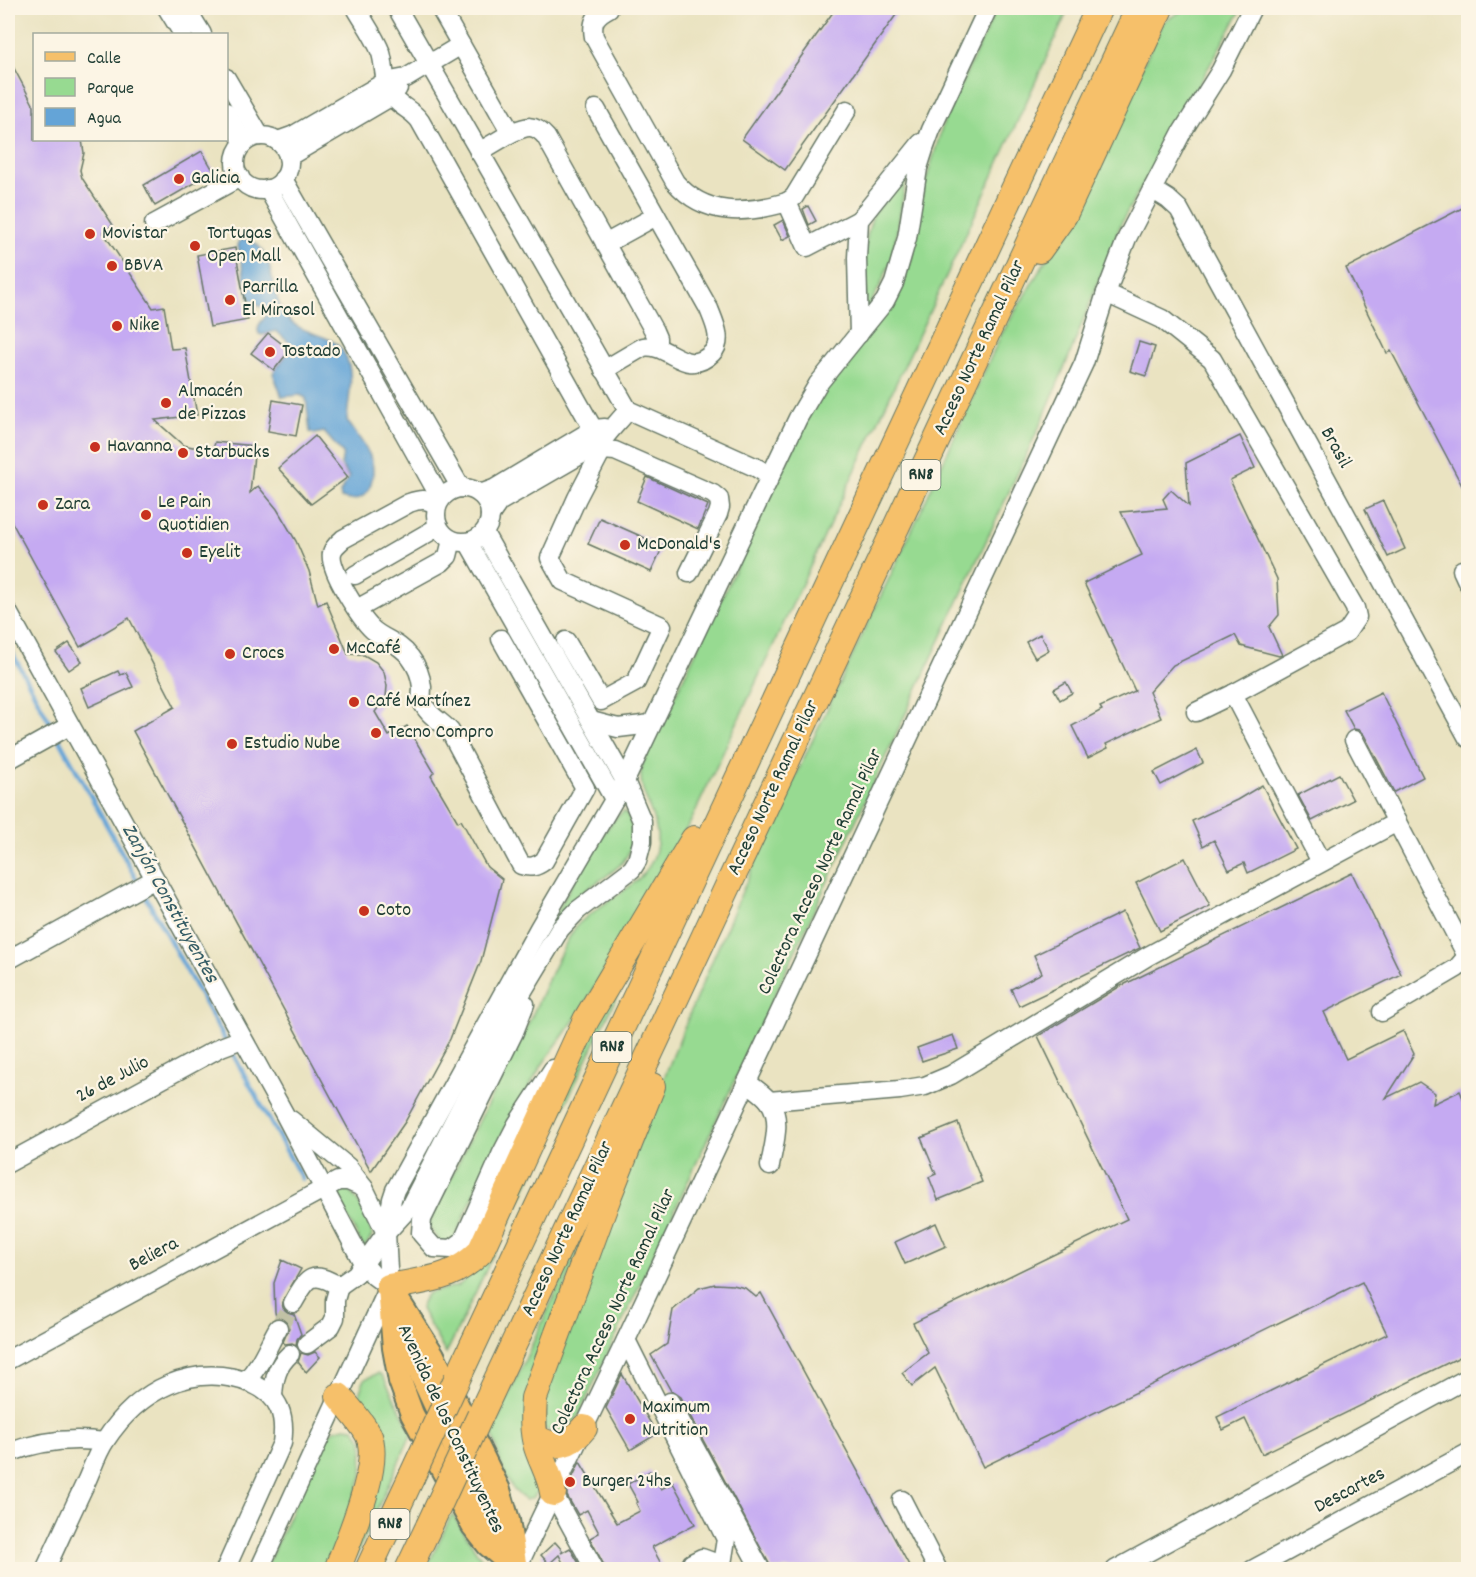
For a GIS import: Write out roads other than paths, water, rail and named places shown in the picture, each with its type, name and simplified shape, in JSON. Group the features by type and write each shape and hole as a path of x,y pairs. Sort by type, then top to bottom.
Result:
{"highway":[{"path":"1051,110 1086,8"},
{"name":"Acceso Norte Ramal Pilar","path":"368,1569 1099,8"},
{"name":"Acceso Norte Ramal Pilar","path":"408,1569 1139,8"},
{"path":"1003,299 1064,215 1160,8"},
{"path":"389,1287 449,1275 467,1265 480,1252 586,1020 767,715"},
{"path":"553,1493 535,1437 534,1398 665,1051 702,942"},
{"path":"337,1569 364,1495 370,1469 371,1447 368,1434 339,1396"},
{"path":"535,1437 543,1443 555,1445 566,1443 577,1437 584,1428"}],"main road":[{"name":"Avenida de los Constituyentes","path":"389,1287 404,1338 470,1480 516,1569"}],"street":[{"path":"167,8 182,33"},
{"path":"186,8 201,33"},
{"path":"356,8 382,55 389,89 397,102 415,114 420,121 602,437 615,451 713,494 719,499 718,514 684,571 718,586"},
{"path":"397,8 628,410 770,476"},
{"path":"440,8 511,132"},
{"path":"609,8 594,18 592,27 594,37 675,182 684,193 706,204 736,211 764,209 787,202 794,197 847,110"},
{"path":"386,1233 395,1190 539,927 625,781 798,418 813,392 885,301 900,266 918,168 931,130 988,8"},
{"name":"Colectora Acceso Norte Ramal Pilar","path":"516,1569 626,1340 1084,363 1106,293 1127,238 1182,132 1221,70 1252,8"},
{"path":"288,157 389,89 461,45"},
{"path":"228,83 252,140"},
{"path":"228,114 252,140 278,141 389,89"},
{"path":"597,109 708,309 716,325 718,340 713,352 693,363 686,362 657,347 643,347 604,370"},
{"path":"479,152 511,132 525,127 537,128 542,132 654,331 657,347"},
{"path":"787,202 807,248 859,220 931,130"},
{"path":"252,140 236,156 235,163 240,177 252,188 275,184 287,172 288,157 278,141"},
{"path":"154,224 240,177"},
{"path":"275,184 461,488"},
{"path":"275,184 439,502"},
{"name":"Brasil","path":"1152,189 1179,209 1468,738"},
{"path":"605,244 656,216"},
{"path":"859,220 857,258 860,334"},
{"path":"1106,293 1162,319 1212,359 1355,608 1357,617 1347,632 1196,712"},
{"path":"357,609 442,562 468,538 487,527 490,515 499,502 602,437 619,422 628,410"},
{"path":"480,494 602,437"},
{"path":"490,515 485,500 480,494 468,488 446,493 435,513 441,532 468,538 601,701 636,682 662,626 564,581 550,558 602,437"},
{"path":"439,502 417,500 409,503 343,539 335,546 332,562 366,623 376,632 400,646 418,669 422,684 422,700 426,708 431,716 450,731 521,865 529,868 544,861 585,788 509,634 468,538"},
{"path":"355,575 438,526"},
{"name":"Avenida de los Constituyentes","path":"8,612 145,884 233,1042 285,1115 363,1263 374,1276 389,1287"},
{"path":"509,634 534,619"},
{"path":"509,634 534,659 614,799"},
{"path":"534,659 558,646"},
{"path":"307,1344 331,1326 339,1286 357,1274 386,1233 409,1208 507,1017 560,929 578,910 632,869 637,861 642,842 642,821 625,781 591,721 558,646"},
{"path":"1233,694 1321,862"},
{"path":"591,721 618,728 651,724"},
{"path":"8,760 67,727"},
{"path":"1354,740 1468,957 1457,968 1382,1012"},
{"path":"769,1101 900,1090 924,1086 951,1075 1148,956 1397,822"},
{"path":"8,960 145,884"},
{"path":"543,957 514,1032 422,1219 421,1233 434,1248 452,1249 464,1241 517,1124 586,1020"},
{"name":"26 de Julio","path":"8,1163 233,1042"},
{"path":"747,1082 769,1101 775,1114 776,1130 770,1166"},
{"name":"Avenida de los Constituyentes","path":"285,1115 348,1167 364,1188 386,1233 389,1287"},
{"name":"Beliera","path":"8,1360 338,1181 348,1181 364,1188"},
{"path":"293,1303 306,1281 315,1276 325,1278 339,1286"},
{"path":"260,1569 389,1287"},
{"path":"244,1381 254,1373 278,1328"},
{"path":"626,1340 726,1539 719,1569"},
{"path":"273,1396 275,1376 279,1365 290,1353"},
{"path":"649,1363 761,1569"},
{"path":"45,1569 104,1442 125,1415 143,1398 177,1381 197,1375 213,1374 255,1385 273,1396 281,1411 285,1427 282,1443 225,1569"},
{"path":"1115,1569 1468,1378"},
{"path":"8,1453 56,1440 84,1439 104,1442"},
{"name":"Descartes","path":"1252,1569 1468,1453"},
{"path":"553,1493 595,1569"},
{"path":"902,1500 938,1569"},
{"path":"689,1569 692,1563 702,1557 713,1562 719,1569"}],"water":[{"path":"243,239 254,242 262,249 267,258 279,304 290,321 298,327 332,341 339,346 348,361 350,386 347,420 370,455 373,471 369,488 358,499 341,498 340,493 349,477 341,465 343,454 324,432 314,434 310,432 306,398 300,395 282,397 273,373 293,346 276,331 259,334 259,325 268,311 249,299 238,246 239,241"}],"waterway":[{"name":"Zanjón Constituyentes","path":"8,645 54,730"},
{"name":"Zanjón Constituyentes","path":"58,737 138,882"},
{"name":"Zanjón Constituyentes","path":"142,890 225,1040"},
{"name":"Zanjón Constituyentes","path":"229,1047 302,1179"}],"tunnel":[{"path":"278,1328 293,1303"}],"place":[{"name":"Galicia","path":"179,179"},
{"name":"Movistar","path":"90,234"},
{"name":"Tortugas Open Mall","path":"195,246"},
{"name":"BBVA","path":"112,266"},
{"name":"Parrilla El Mirasol","path":"230,300"},
{"name":"Nike","path":"117,326"},
{"name":"Tostado","path":"270,352"},
{"name":"Almacén de Pizzas","path":"166,403"},
{"name":"Havanna","path":"95,447"},
{"name":"Starbucks","path":"183,453"},
{"name":"Zara","path":"43,505"},
{"name":"Le Pain Quotidien","path":"146,515"},
{"name":"McDonald's","path":"625,545"},
{"name":"Eyelit","path":"187,553"},
{"name":"McCafé","path":"334,649"},
{"name":"Crocs","path":"230,654"},
{"name":"Café Martínez","path":"354,702"},
{"name":"Tecno Compro","path":"376,733"},
{"name":"Estudio Nube","path":"232,744"},
{"name":"Coto","path":"364,911"},
{"name":"Maximum Nutrition","path":"630,1419"},
{"name":"Burger 24hs","path":"570,1482"}]}
